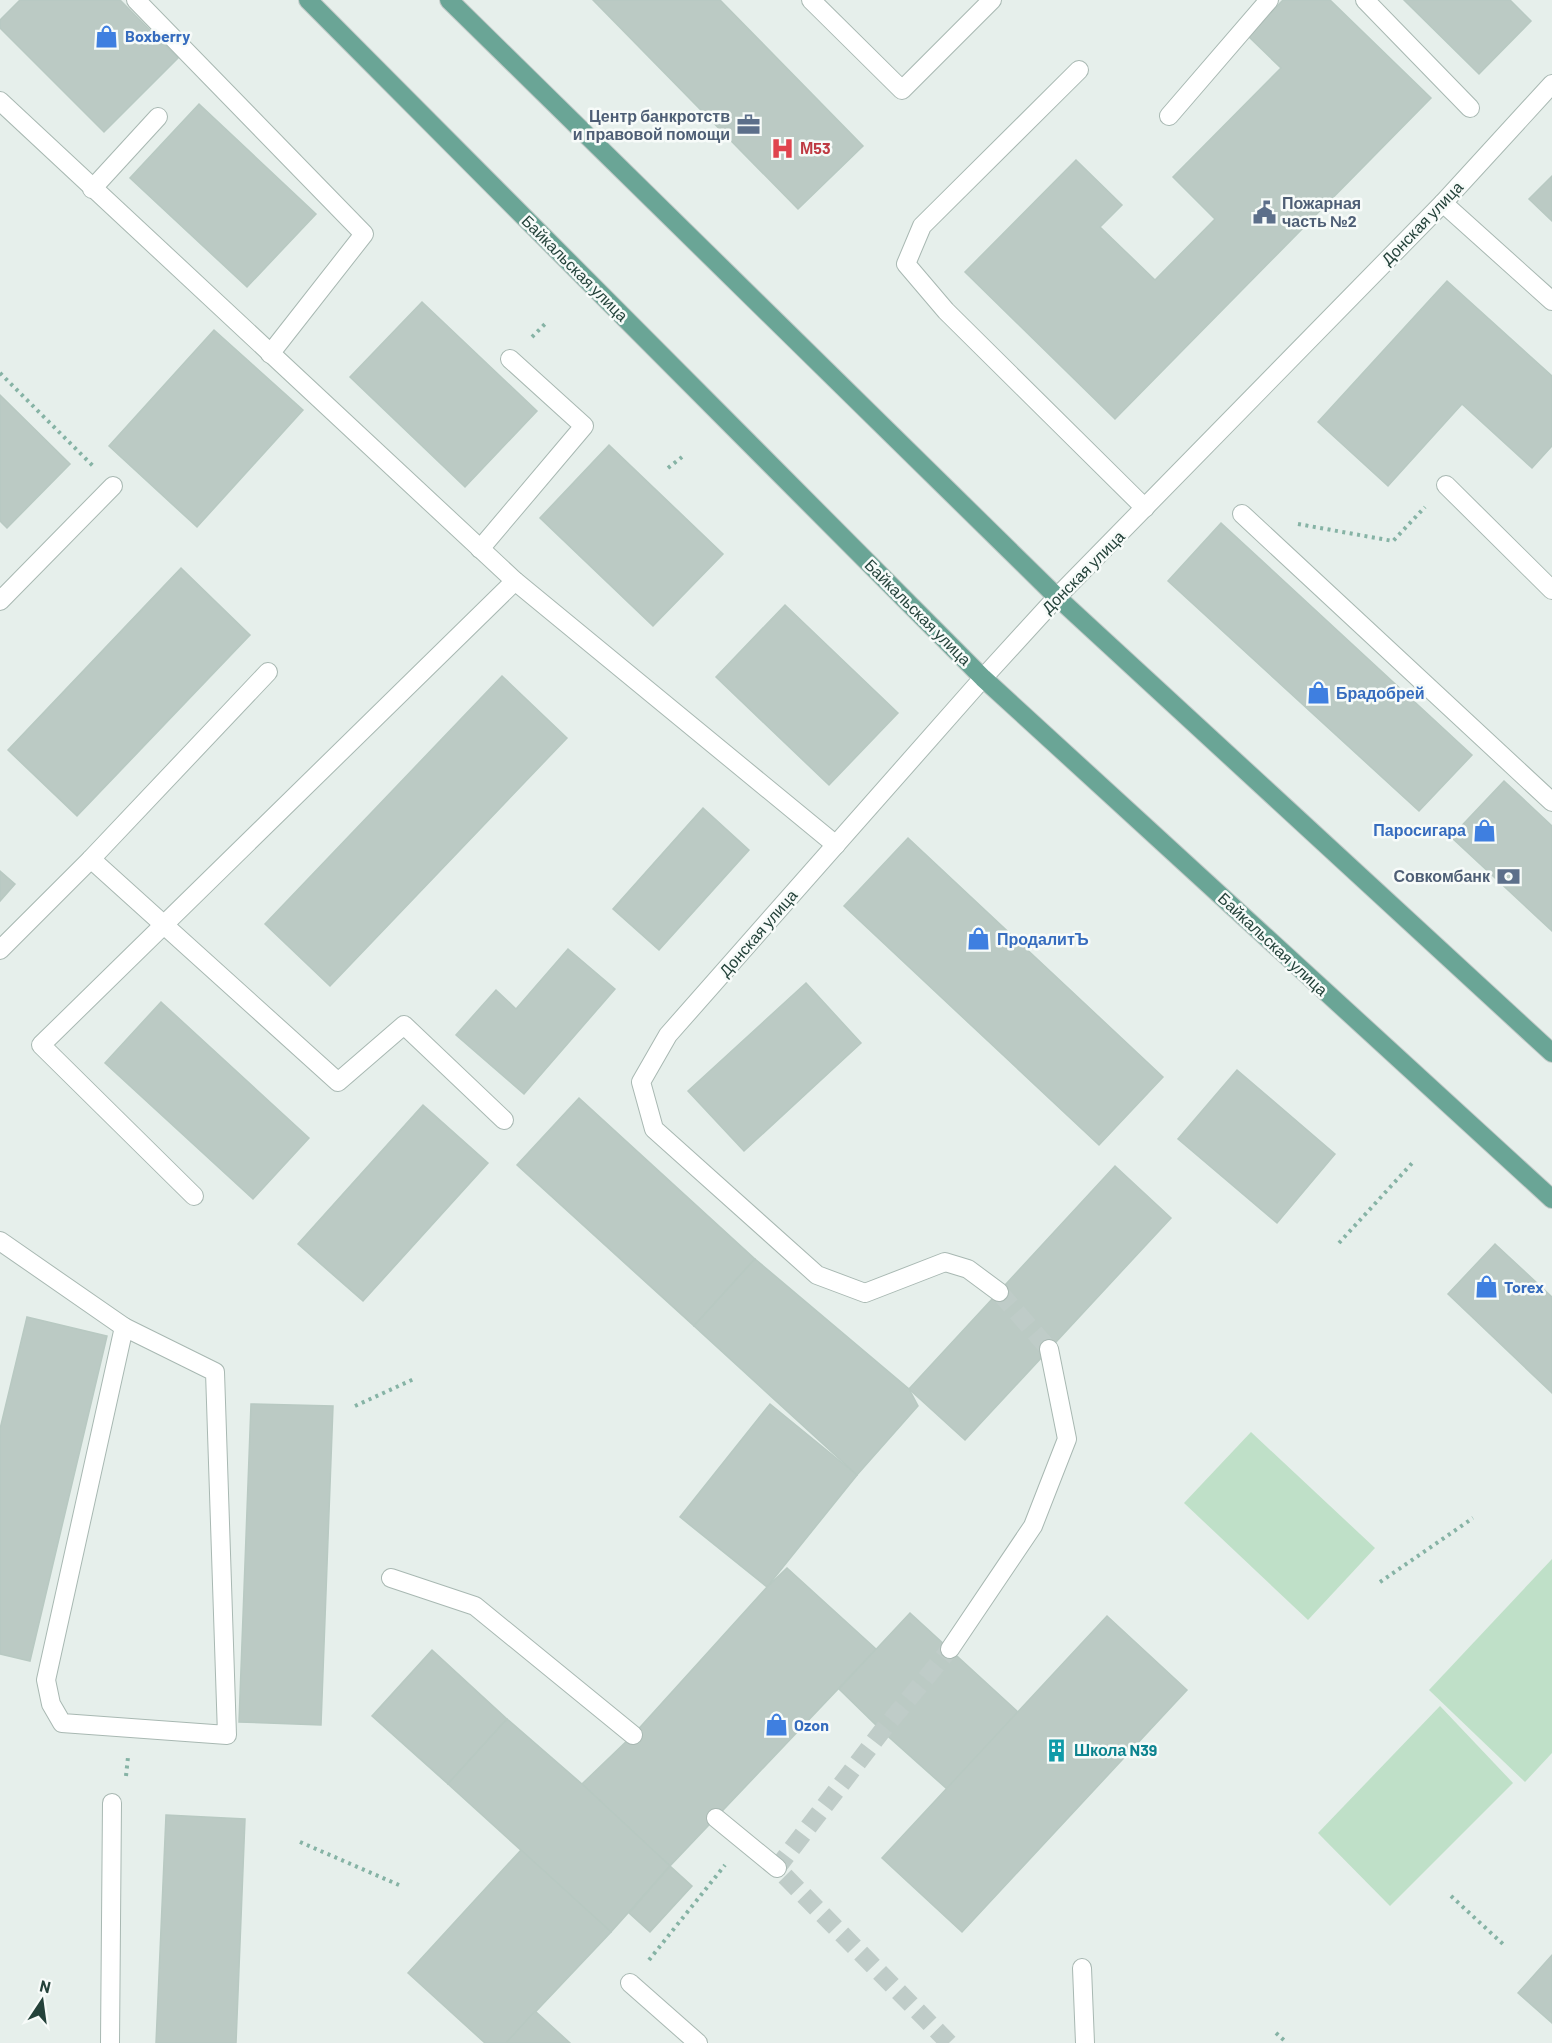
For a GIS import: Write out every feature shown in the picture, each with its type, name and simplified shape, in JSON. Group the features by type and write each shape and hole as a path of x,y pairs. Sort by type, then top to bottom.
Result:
{"main road":[{"name":"Байкальская улица","path":"308,0 983,678 1552,1199"},
{"path":"449,0 1057,597 1552,1053"}],"street":[{"path":"136,0 364,234 270,354"},
{"path":"811,0 902,90 992,0"},
{"path":"1169,116 1269,0"},
{"path":"1365,0 1470,108"},
{"path":"1079,70 922,226 906,264 946,311 1145,508"},
{"name":"Донская улица","path":"999,1292 969,1269 945,1262 865,1293 817,1275 654,1129 641,1082 668,1035 983,678 1057,597 1443,202 1552,84"},
{"path":"0,101 515,581 836,845"},
{"path":"92,189 158,117"},
{"path":"1443,202 1552,301"},
{"path":"480,549 584,426 510,359"},
{"path":"1446,485 1552,590"},
{"path":"0,601 113,486"},
{"path":"1242,514 1552,801"},
{"path":"194,1196 41,1045 515,581"},
{"path":"0,950 91,859 268,672"},
{"path":"91,859 162,926 338,1082 404,1025 504,1120"},
{"path":"0,1241 124,1327 215,1372 227,1735 62,1723 51,1704 46,1680 124,1327"},
{"path":"950,1649 1034,1526 1067,1439 1049,1349"},
{"path":"390,1578 475,1606 633,1735"},
{"path":"110,2043 112,1803"},
{"path":"716,1818 777,1869"},
{"path":"1082,1968 1085,2043"},
{"path":"630,1983 698,2043"}],"path":[{"path":"0,373 113,486"},
{"path":"668,468 682,457"},
{"path":"1242,514 1393,541 1446,485"},
{"path":"1339,1243 1414,1161"},
{"path":"355,1406 417,1378"},
{"path":"1380,1582 1473,1518"},
{"path":"126,1781 129,1751"},
{"path":"630,1983 744,1841"},
{"path":"300,1842 399,1885"},
{"path":"1451,1896 1504,1944"},
{"path":"1276,2033 1287,2043"}],"green space":[{"path":"1251,1432 1375,1548 1308,1620 1184,1503"},
{"path":"1552,1559 1552,1753 1525,1782 1429,1690"},
{"path":"1440,1706 1513,1783 1390,1906 1318,1833"}],"building":[{"path":"20,0 120,0 178,58 104,132 0,28 0,20"},
{"path":"593,0 720,0 863,146 798,209"},
{"name":"Пожарная часть №2","path":"1283,0 1330,0 1431,98 1115,419 965,272 1076,160 1122,205 1100,227 1155,280 1215,219 1173,177 1281,68 1248,36"},
{"path":"1404,0 1510,0 1531,21 1479,74"},
{"path":"199,104 316,214 247,287 130,178"},
{"path":"1552,176 1552,221 1529,199"},
{"path":"1447,281 1552,376 1552,446 1532,468 1462,404 1388,486 1318,422"},
{"path":"422,302 537,411 465,487 350,377"},
{"path":"214,330 303,410 197,527 109,446"},
{"path":"0,395 70,464 7,528 0,521"},
{"path":"609,445 723,554 653,626 540,518"},
{"path":"1221,523 1472,755 1419,811 1168,581"},
{"path":"181,568 250,635 77,816 8,750"},
{"path":"785,605 898,713 829,785 716,677"},
{"path":"502,676 567,738 330,986 265,924"},
{"path":"1504,781 1552,826 1552,931 1451,837"},
{"path":"703,808 749,850 659,950 613,909"},
{"path":"908,838 1163,1077 1099,1145 844,906"},
{"path":"0,871 15,884 0,901"},
{"path":"568,949 615,989 524,1094 456,1035 496,990 516,1009"},
{"path":"806,983 861,1043 744,1151 688,1091"},
{"path":"161,1002 309,1138 253,1199 105,1063"},
{"path":"1237,1070 1335,1154 1277,1223 1178,1139"},
{"path":"579,1098 755,1259 694,1326 517,1165"},
{"path":"423,1105 488,1163 363,1301 298,1244"},
{"path":"1115,1166 1171,1218 965,1440 909,1389"},
{"path":"1495,1244 1552,1297 1552,1393 1448,1294"},
{"path":"755,1259 909,1389 918,1406 857,1475 694,1326"},
{"path":"27,1317 107,1336 30,1661 0,1654 0,1429"},
{"path":"251,1404 333,1406 321,1725 239,1722"},
{"path":"770,1404 857,1475 767,1587 680,1517"},
{"path":"787,1568 876,1649 670,1866 582,1784 633,1735 767,1587"},
{"path":"910,1613 1018,1712 947,1789 839,1689"},
{"name":"Школа N39","path":"1107,1616 1187,1690 962,1932 882,1858"},
{"path":"432,1650 507,1719 448,1784 372,1716"},
{"path":"507,1719 582,1784 670,1866 611,1932 448,1784"},
{"path":"166,1815 245,1819 236,2043 156,2043"},
{"path":"521,1850 611,1932 506,2043 485,2043 408,1973"},
{"path":"670,1866 692,1886 650,1932 629,1913"},
{"path":"1552,1955 1552,2023 1518,1993"},
{"path":"535,2011 570,2043 506,2043"}],"tunnel":[{"path":"999,1292 1049,1349"},
{"path":"949,2043 777,1868 882,1731 950,1649"}],"place":[{"name":"Boxberry","path":"107,36"},
{"name":"Центр банкротств и правовой помощи","path":"748,125"},
{"name":"М53","path":"782,148"},
{"name":"Пожарная часть №2","path":"1264,212"},
{"name":"Брадобрей","path":"1318,693"},
{"name":"Паросигара","path":"1484,830"},
{"name":"Совкомбанк","path":"1508,876"},
{"name":"ПродалитЪ","path":"979,939"},
{"name":"Torex","path":"1486,1287"},
{"name":"Ozon","path":"776,1725"},
{"name":"Школа N39","path":"1056,1750"}]}
